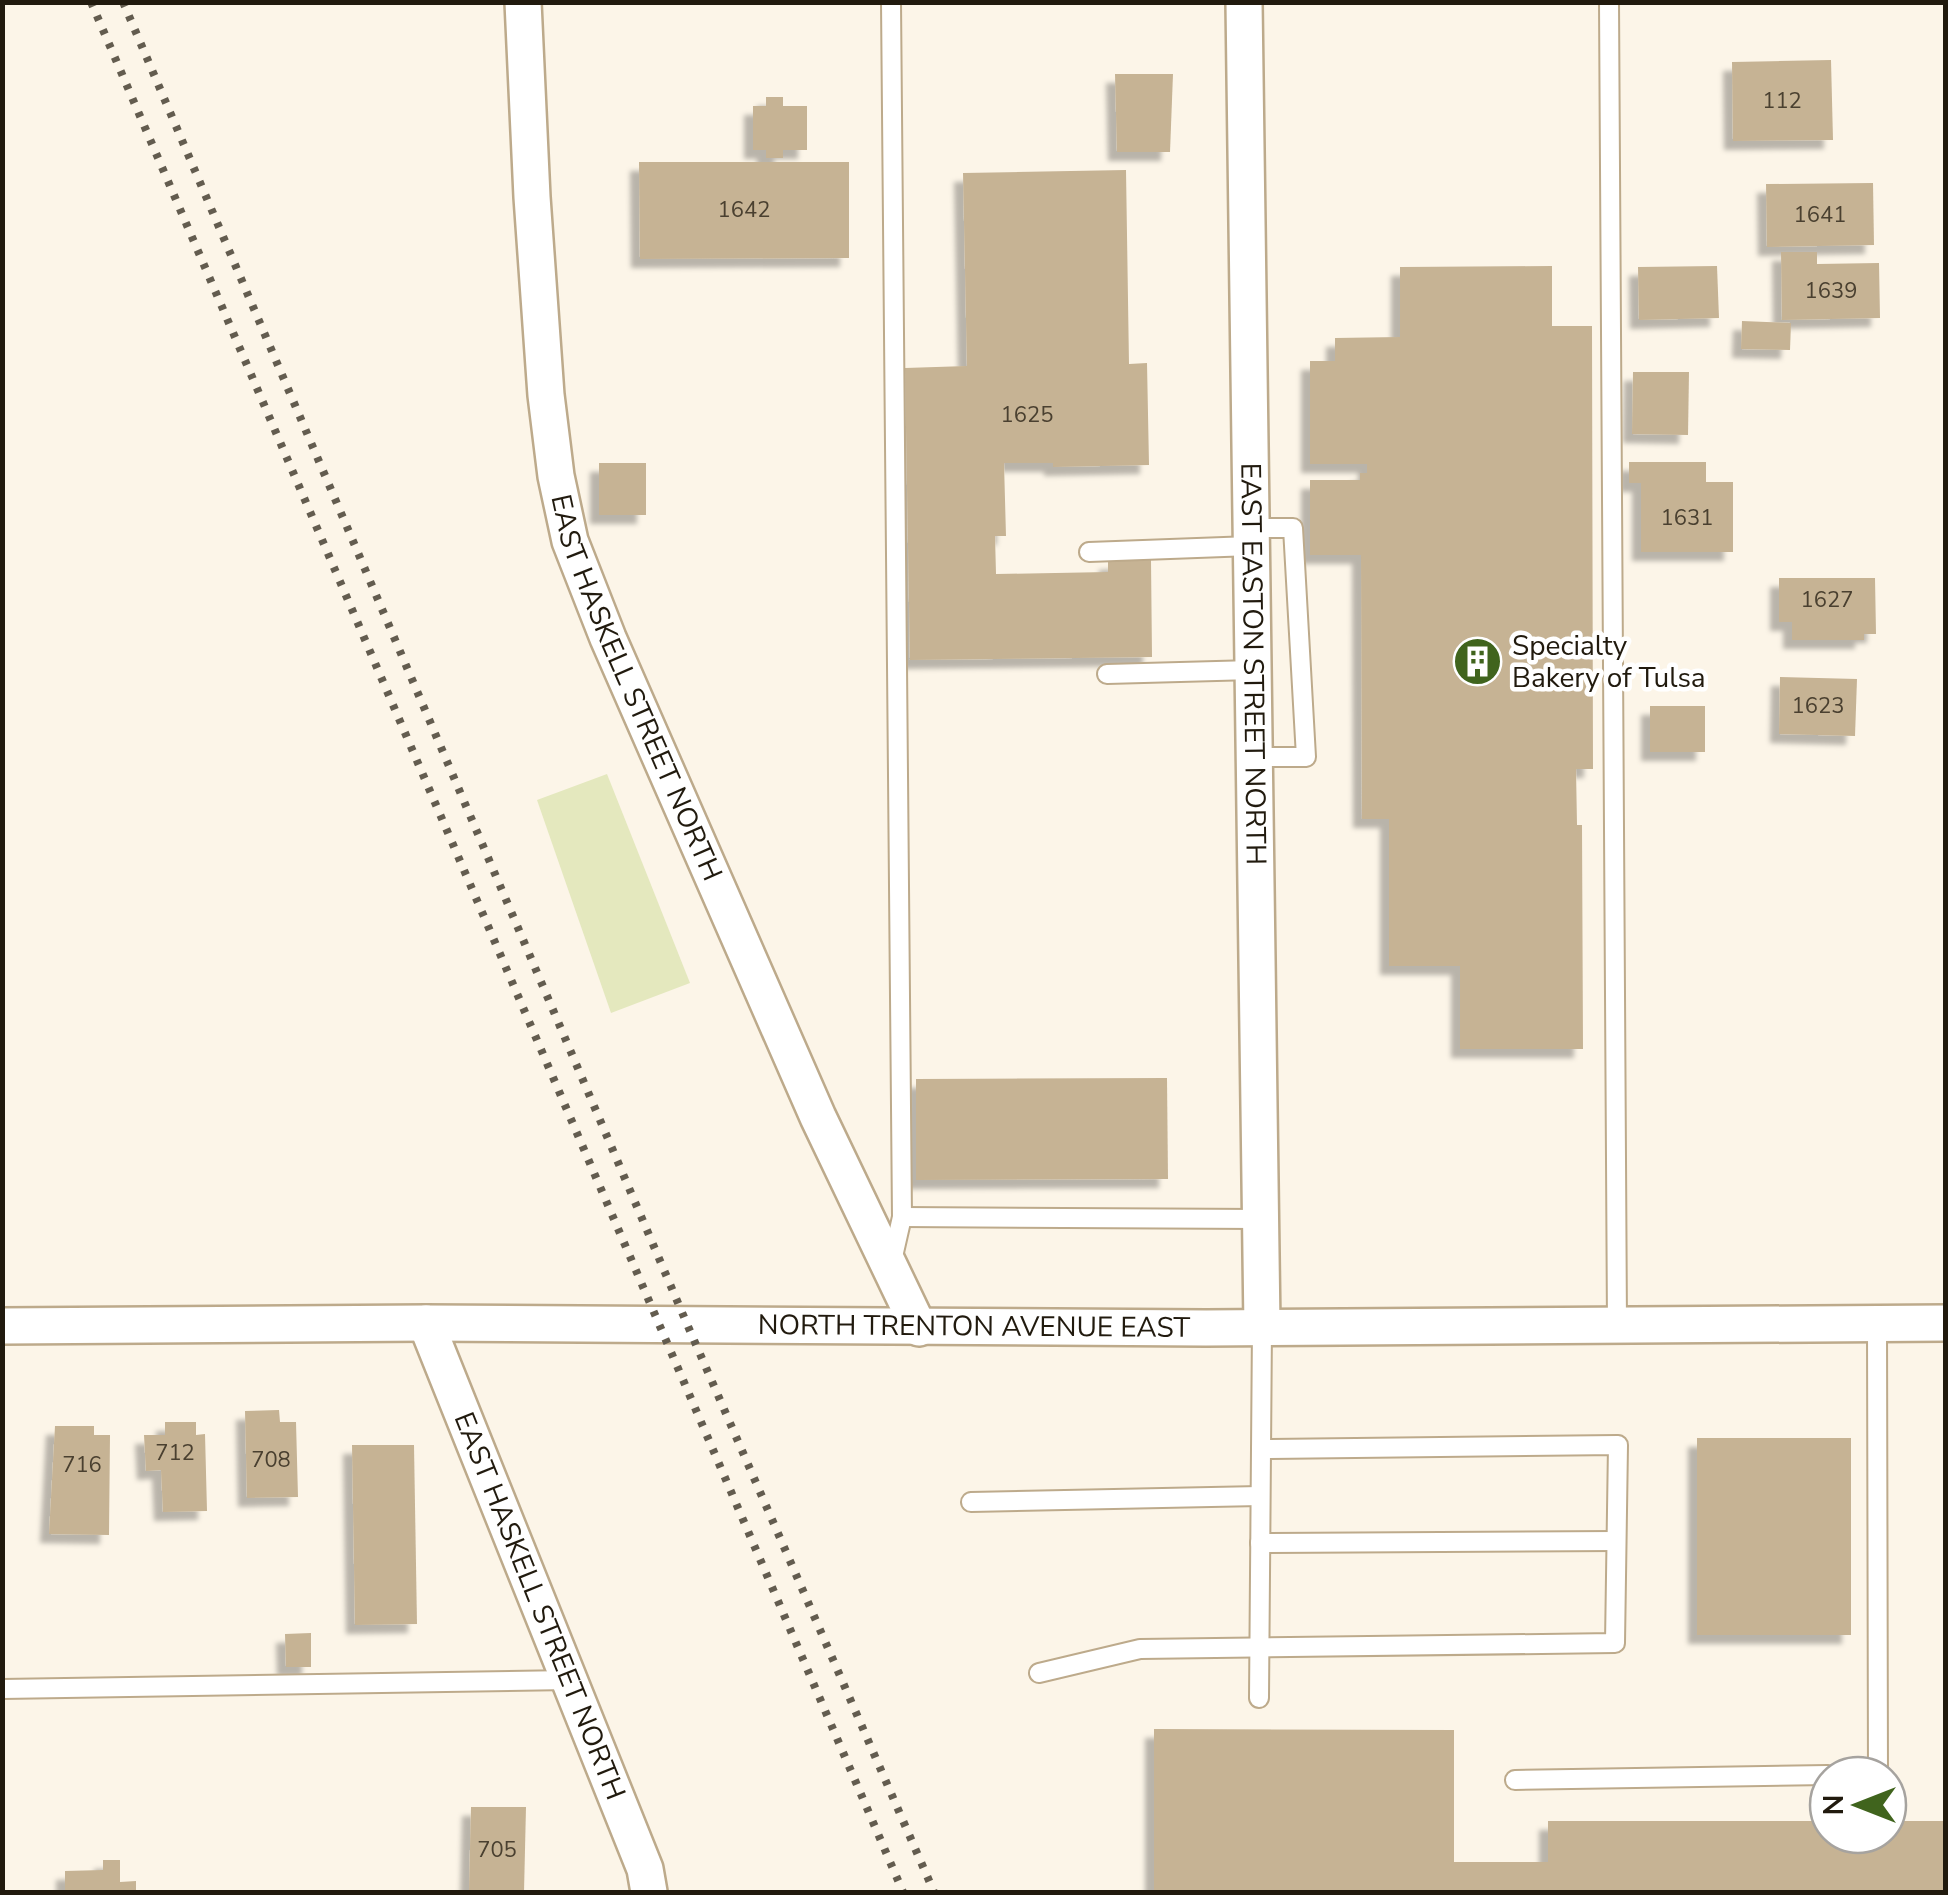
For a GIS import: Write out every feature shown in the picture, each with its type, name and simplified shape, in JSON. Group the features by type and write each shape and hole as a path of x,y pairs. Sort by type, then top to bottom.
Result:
{"street":[{"name":"EAST HASKELL STREET NORTH","path":"523,2 546,396 556,476 570,541 608,638 818,1116 919,1328"},
{"name":"EAST EASTON STREET NORTH","path":"1244,2 1262,1326"},
{"name":"EAST HASKELL STREET NORTH","path":"426,1323 645,1869 649,1892"},
{"name":"NORTH TRENTON AVENUE EAST","path":"2,1326 426,1323 919,1328 1946,1323"}],"lane":[{"path":"890,1271 902,1217 891,2"},
{"path":"1609,2 1617,1326"},
{"path":"1089,552 1251,537 1294,528 1306,758 1254,758"},
{"path":"1107,674 1253,670"},
{"path":"902,1217 1260,1219"},
{"path":"1878,1324 1878,1755"},
{"path":"1259,1698 1262,1326"},
{"path":"1039,1673 1140,1650 1615,1643 1618,1445 1261,1450"},
{"path":"971,1502 1260,1496"},
{"path":"1260,1543 1616,1541"},
{"path":"2,1689 570,1680"},
{"path":"1515,1780 1808,1776"}],"green space":[{"path":"607,774 690,983 611,1013 537,800"}],"building":[{"path":"1831,60 1833,140 1733,141 1732,62"},
{"path":"1115,74 1173,74 1170,152 1117,152"},
{"path":"766,97 783,97 783,106 807,106 807,150 783,150 783,158 766,158 766,150 753,150 753,106 766,106"},
{"path":"639,162 849,162 849,258 640,259"},
{"path":"1126,170 1129,364 1147,363 1149,465 1053,467 1053,463 1004,463 1006,536 995,536 996,574 1108,572 1108,561 1151,560 1152,657 910,660 905,368 967,366 963,173"},
{"path":"1873,183 1874,245 1767,247 1766,184"},
{"path":"1781,252 1817,252 1817,264 1879,263 1880,318 1782,320"},
{"name":"Specialty Bakery of Tulsa","path":"1552,266 1552,326 1592,326 1593,769 1576,769 1577,825 1582,825 1583,1049 1460,1049 1460,966 1389,966 1389,819 1362,819 1361,555 1310,555 1310,480 1360,480 1360,473 1367,473 1367,464 1310,464 1310,361 1335,361 1335,338 1400,337 1400,267"},
{"path":"1717,266 1719,318 1639,320 1638,267"},
{"path":"1742,321 1791,323 1790,350 1741,349"},
{"path":"1633,372 1689,372 1688,435 1632,434"},
{"path":"1629,462 1706,462 1706,482 1733,482 1733,552 1641,552 1641,483 1629,483"},
{"path":"599,463 646,463 646,515 599,515"},
{"path":"1779,578 1875,578 1876,634 1864,634 1864,640 1792,640 1792,622 1779,622"},
{"path":"1780,677 1857,679 1855,736 1779,734"},
{"path":"1650,706 1705,706 1705,752 1650,752"},
{"path":"1167,1078 1168,1179 916,1180 916,1079"},
{"path":"279,1410 280,1422 296,1422 298,1497 247,1498 245,1411"},
{"path":"165,1422 196,1422 196,1435 205,1434 207,1511 163,1512 161,1470 146,1471 144,1435 165,1435"},
{"path":"55,1426 94,1426 94,1435 110,1435 109,1535 49,1534"},
{"path":"1697,1438 1851,1438 1851,1635 1697,1635"},
{"path":"352,1445 414,1445 417,1624 355,1625"},
{"path":"311,1633 311,1667 286,1667 285,1634"},
{"path":"1154,1729 1454,1730 1454,1862 1548,1862 1548,1821 1808,1821 1808,1855 1908,1855 1908,1821 1946,1821 1946,1892 1154,1892"},
{"path":"471,1807 526,1807 524,1892 469,1892"},
{"path":"103,1860 120,1860 120,1882 136,1881 136,1892 65,1892 65,1871 103,1870"}],"railway":[{"path":"91,2 903,1892"},
{"path":"123,2 687,1324 934,1892"}],"place":[{"name":"Specialty Bakery of Tulsa","path":"1477,662"}]}
